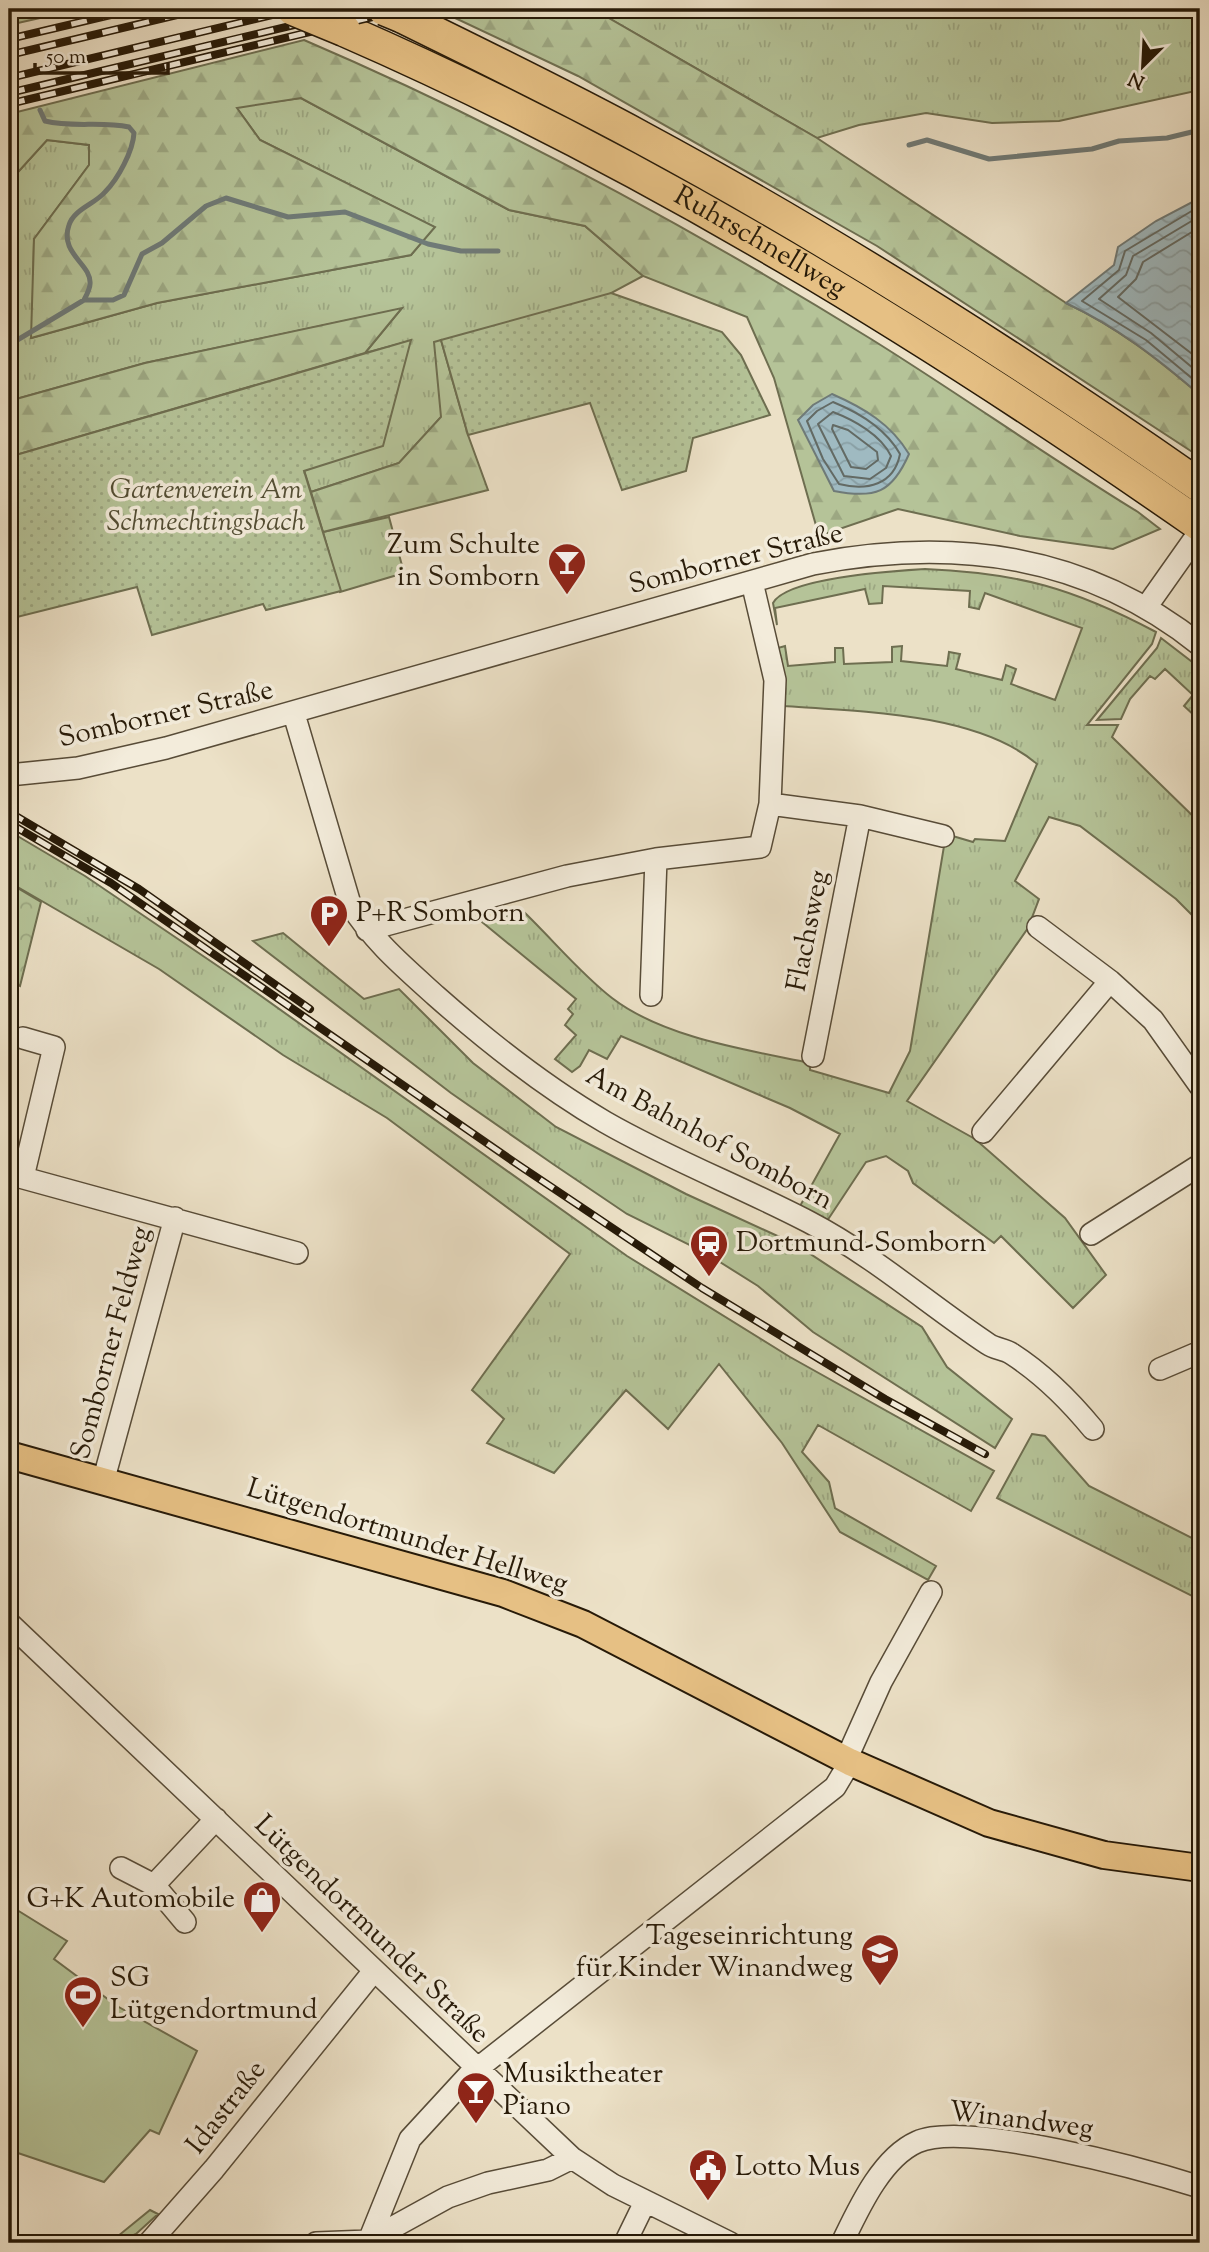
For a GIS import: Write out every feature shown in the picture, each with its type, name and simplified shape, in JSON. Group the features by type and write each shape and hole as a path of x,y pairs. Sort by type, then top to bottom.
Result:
{"highway":[{"name":"Ruhrschnellweg","path":"293,9 516,109 730,225 894,323 1200,525"},
{"name":"Ruhrschnellweg","path":"392,12 642,137 778,215 964,328 1200,486"}],"main road":[{"name":"Lütgendortmunder Hellweg","path":"9,1455 448,1576 546,1609 632,1648 848,1761 931,1800 1027,1835 1134,1861 1200,1868"}],"street":[{"path":"1147,606 1200,531"},
{"name":"Somborner Straße","path":"9,775 78,768 294,714 813,564 882,554 962,552 1018,559 1053,568 1105,586 1147,606 1200,645"},
{"path":"367,930 567,876 656,859 760,847 770,804 775,680 752,582"},
{"name":"Somborner Straße","path":"294,714 325,823"},
{"path":"770,804 860,816 943,836"},
{"name":"Flachsweg","path":"813,1056 860,816"},
{"name":"Am Bahnhof Somborn","path":"325,823 350,904 367,930 460,1016 539,1079 614,1127 811,1223 853,1248 906,1282 990,1346 1010,1352 1068,1399 1093,1429"},
{"path":"651,995 656,859"},
{"path":"1038,927 1110,981 1153,1020 1200,1086"},
{"path":"983,1132 1110,981"},
{"name":"Somborner Feldweg","path":"23,1038 54,1047 16,1175 297,1252"},
{"path":"1091,1234 1200,1165"},
{"name":"Somborner Feldweg","path":"103,1482 175,1218"},
{"path":"1160,1368 1200,1352"},
{"path":"368,2242 402,2153 419,2126 475,2068 835,1787 881,1682 931,1592"},
{"name":"Lütgendortmunder Straße","path":"9,1623 373,1972 572,2158 602,2179 730,2243"},
{"name":"Lütgendortmunder Straße","path":"155,1885 216,1819"},
{"path":"121,1868 155,1885 185,1922"},
{"name":"Idastraße","path":"154,2242 373,1972"},
{"name":"Winandweg","path":"842,2243 883,2172 903,2151 926,2139 972,2138 1049,2149 1130,2166 1200,2187"},
{"path":"316,2243 368,2242 423,2209 467,2189 548,2170 572,2158"},
{"path":"390,2187 396,2204 402,2209 423,2209"},
{"path":"625,2243 645,2202"}],"green space":[{"path":"9,9 80,9 9,25"},
{"path":"436,9 593,9 817,138 1066,303 1119,333 1184,381 1200,395 1200,457 877,246 578,76"},
{"path":"593,9 1200,9 1200,90 1059,121 992,123 926,113 859,125 817,138"},
{"path":"304,40 450,106 664,217 803,297 905,360 1160,529 1113,549 1020,536 898,509 819,536 774,378 747,317 643,276 585,226 509,210 301,98 237,108 260,140 435,227 411,255 157,303 31,338 34,239 89,165 89,145 47,140 9,182 9,114"},
{"path":"301,98 509,210 585,226 643,276 611,293 441,417 399,463 311,492 304,470 410,341 365,353 401,309 145,363 9,401 9,182 47,140 89,145 89,165 34,239 32,338 157,303 411,255 434,227 260,140 236,107"},
{"path":"611,293 722,332 741,355 770,415 693,438 686,471 622,490 590,403 468,435 441,340"},
{"path":"402,308 365,353 9,457 9,401 145,363"},
{"name":"Gartenverein Am Schmechtingsbach","path":"411,340 383,446 304,471 341,591 266,610 263,604 152,635 137,587 9,619 9,457"},
{"path":"441,340 468,435 488,490 323,532 311,492 399,463 441,417 434,342"},
{"path":"389,517 404,573 340,592 323,532"},
{"path":"925,569 989,574 1045,586 1098,604 1156,632 1152,644 1087,725 1118,725 1112,737 1200,823 1200,923 1176,899 1080,826 1049,817 1015,881 1039,899 1028,928 907,1101 975,1139 1065,1218 1106,1275 1073,1308 1001,1236 994,1243 913,1183 908,1171 886,1156 866,1162 827,1221 800,1206 840,1134 790,1108 621,1036 607,1059 589,1050 580,1066 572,1072 555,1059 576,1035 565,1025 573,1014 568,1009 576,999 482,922 524,912 601,989 633,1012 656,1023 707,1041 810,1063 810,1070 889,1093 910,1051 946,834 973,842 975,839 1005,841 1037,764 1012,747 983,734 950,725 881,713 783,706 778,648 785,646 788,666 835,662 835,648 843,648 844,664 892,662 892,647 902,646 901,661 947,666 949,652 960,654 956,669 1002,680 1006,665 1016,669 1011,684 1055,700 1082,628 985,593 979,609 969,607 970,591 883,586 882,603 869,604 865,589 775,608 777,625 773,603 782,594 798,587 843,577"},
{"path":"1161,638 1200,668 1200,713 1196,717 1184,706 1193,695 1165,669 1155,679 1150,676 1130,699 1121,719 1097,720 1157,648"},
{"path":"9,831 85,876 237,979 627,1256 790,1357 994,1471 971,1511 818,1425 802,1452 829,1482 835,1508 936,1566 928,1580 840,1532 782,1443 719,1364 668,1429 626,1390 554,1473 487,1443 504,1419 472,1390 570,1254 387,1118 283,1055 159,969 9,882"},
{"path":"9,883 41,902 20,986 9,980"},
{"path":"283,933 364,999 399,989 473,1063 556,1127 686,1194 795,1244 922,1327 947,1367 1012,1419 995,1448 813,1332 758,1286 704,1252 627,1214 451,1093 253,941"},
{"path":"1032,1434 1045,1436 1089,1486 1200,1542 1200,1600 997,1498"},
{"name":"SG Lütgendortmund","path":"9,1905 67,1941 54,1959 117,2006 197,2051 159,2134 150,2130 104,2182 9,2150"},
{"path":"150,2210 158,2214 136,2234 115,2243 118,2236"}],"water":[{"path":"1200,198 1200,395 1136,344 1066,303 1114,265 1118,247 1156,221"},
{"path":"832,394 876,418 894,434 909,454 889,485 871,493 834,491 798,420 813,405"}],"waterway":[{"path":"40,110 45,121 118,125 129,127 134,133 128,156 115,180 101,196 75,215 69,225 68,244 89,277 90,286 84,300"},
{"path":"909,145 927,140 989,159 1092,149 1119,141 1167,138 1200,130"},
{"path":"9,345 84,300 113,300 124,295 142,254 162,243 206,206 226,198 288,217 345,212 428,244 461,251 498,251"}],"railway":[{"path":"9,39 136,9"},
{"path":"9,55 202,9"},
{"path":"9,78 297,9"},
{"path":"9,93 361,9"},
{"path":"9,104 406,9"},
{"path":"9,812 139,889 310,1009"},
{"path":"9,823 111,883 517,1164 702,1288 885,1399 985,1454"}],"place":[{"name":"Zum Schulte in Somborn","path":"567,596"},
{"name":"P+R Somborn","path":"329,948"},
{"name":"Dortmund-Somborn","path":"709,1278"},
{"name":"G+K Automobile","path":"262,1934"},
{"name":"Tageseinrichtung für Kinder Winandweg","path":"880,1987"},
{"name":"SG Lütgendortmund","path":"83,2029"},
{"name":"Musiktheater Piano","path":"476,2125"},
{"name":"Lotto Mus","path":"708,2202"}]}
